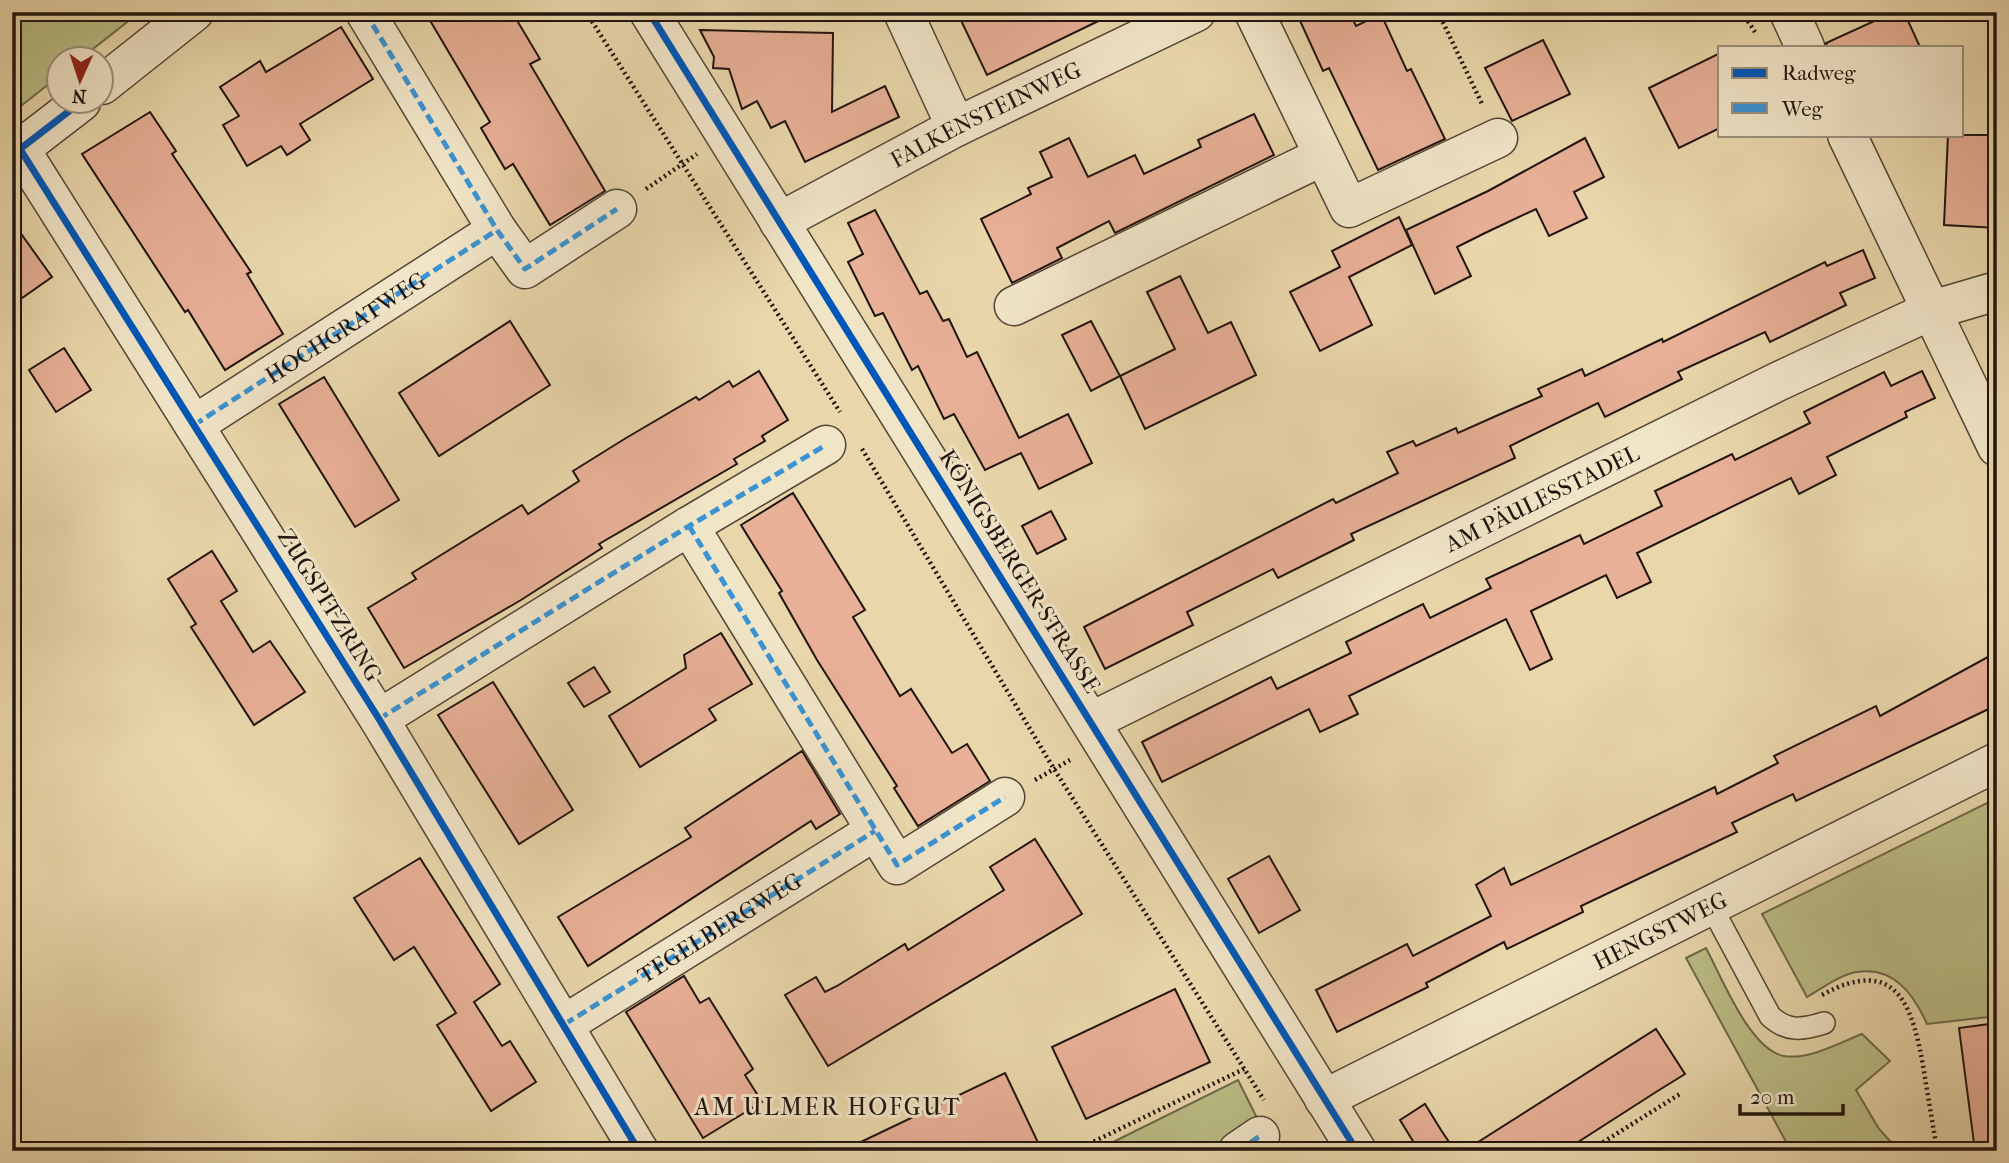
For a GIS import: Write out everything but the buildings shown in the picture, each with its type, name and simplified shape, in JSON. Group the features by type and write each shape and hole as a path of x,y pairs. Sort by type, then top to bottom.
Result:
{"street":[{"path":"365,12 497,230 525,269 617,209"},
{"name":"KÖNIGSBERGER STRASSE","path":"649,12 837,319 1097,730 1357,1151"},
{"path":"903,12 956,127"},
{"name":"FALKENSTEINWEG","path":"779,222 956,127 1196,12"},
{"path":"1254,12 1349,208 1498,138"},
{"path":"1789,12 1805,46"},
{"path":"116,73 187,14"},
{"name":"ZUGSPITZRING","path":"61,116 16,148 379,719 639,1151"},
{"path":"1847,136 1997,447"},
{"path":"1014,306 1323,156"},
{"name":"HOCHGRATWEG","path":"194,425 497,230"},
{"name":"AM PÄULESSTADEL","path":"1097,730 1607,465 1932,310 1997,291"},
{"path":"379,719 689,526 842,435"},
{"path":"689,526 897,865 1005,797"},
{"name":"HENGSTWEG","path":"1324,1099 1997,762"},
{"name":"TEGELBERGWEG","path":"565,1024 875,831"}],"lane":[{"path":"1711,906 1770,1016 1780,1026 1792,1030 1824,1023"}],"path":[{"path":"586,12 683,163 842,435 1244,1069 1254,1129"},
{"path":"1438,12 1498,138"},
{"path":"617,209 724,137"},
{"path":"1005,797 1054,769 1097,730"},
{"path":"1818,996 1850,983 1878,981 1904,999 1915,1021 1937,1151"},
{"path":"1074,1151 1244,1069"},
{"path":"1589,1151 1680,1094"}],"green space":[{"path":"12,12 140,12 97,46 46,46 46,86 12,113"},
{"path":"1997,798 1997,1016 1927,1024 1916,1003 1901,985 1892,978 1870,971 1844,976 1807,997 1762,914"},
{"path":"1706,948 1748,1027 1772,1051 1784,1056 1804,1056 1862,1034 1890,1061 1856,1090 1879,1129 1899,1151 1791,1151 1686,958"},
{"path":"1238,1080 1259,1122 1216,1151 1095,1151"}],"marked path":[{"path":"365,12 497,230 525,269 617,209"},
{"path":"194,425 497,230"},
{"path":"379,719 689,526 826,445"},
{"path":"689,526 897,865 1005,797"},
{"path":"565,1024 875,831"},
{"path":"1238,1151 1260,1136"}],"cycle path":[{"path":"649,12 1357,1151"},
{"path":"63,116 20,149 379,719 639,1151"}],"district":[{"name":"AM ULMER HOFGUT","path":"828,1107"}]}
